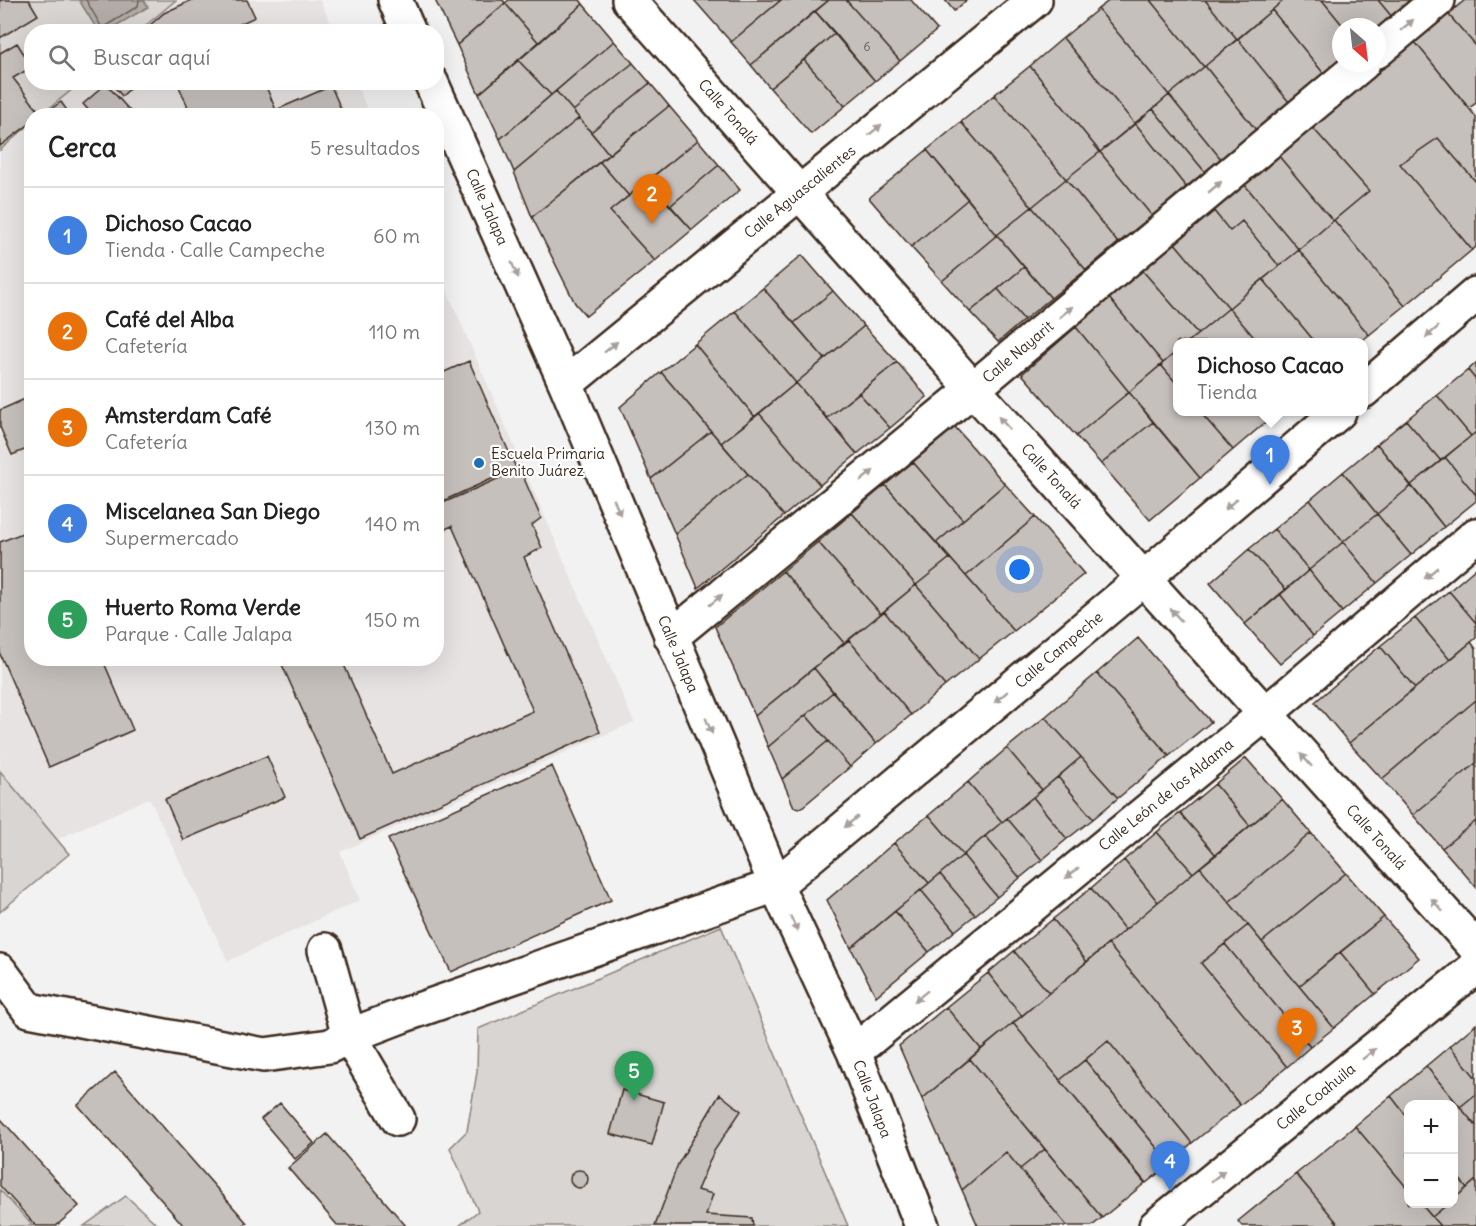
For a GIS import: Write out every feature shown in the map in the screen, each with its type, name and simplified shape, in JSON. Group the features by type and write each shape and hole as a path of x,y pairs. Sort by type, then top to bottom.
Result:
{"street":[{"path":"395,0 406,24"},
{"name":"Calle Tonalá","path":"629,0 1264,715 1476,948"},
{"name":"Calle Aguascalientes","path":"566,384 1035,0"},
{"path":"1386,43 1438,0"},
{"name":"Calle Nayarit","path":"671,637 973,389 1352,72"},
{"name":"Calle Jalapa","path":"435,90 443,108"},
{"name":"Calle Jalapa","path":"444,111 566,384 776,885 854,1052 922,1226"},
{"path":"1368,387 1476,294"},
{"name":"Calle Campeche","path":"776,885 1144,578 1333,416"},
{"name":"Calle León de los Aldama","path":"854,1052 1264,715 1476,535"},
{"path":"0,971 29,1010 264,1056 330,1046 349,1036 415,1011 776,885"},
{"path":"325,950 349,1036 398,1119"},
{"name":"Calle Coahuila","path":"1156,1226 1476,967"}],"shaded area":[{"path":"0,0 176,0 147,24 24,24 24,90 71,90 50,108 24,108 24,129 0,150"},
{"path":"177,0 320,0 331,24 149,24"},
{"path":"71,90 359,90 367,108 51,108"},
{"name":"Escuela Primaria Benito Juárez","path":"24,130 24,666 444,666 444,284 634,722 340,852 360,900 228,961 149,798 58,839 0,772 0,151"},
{"path":"0,771 69,854 0,912"},
{"path":"721,926 848,1226 459,1226 478,1211 450,1148 467,1131 477,1072 478,1029"},
{"path":"0,1190 33,1226 0,1226"},
{"path":"126,1196 159,1226 84,1226"}],"water":[{"path":"79,0 144,0 148,7 119,24 94,24"}],"building":[{"path":"0,0 29,0 38,15 0,38"},
{"path":"192,0 247,0 255,17 240,24 151,24 164,13"},
{"path":"435,0 503,0 505,3 457,45"},
{"path":"509,0 580,0 583,4 539,43 505,3"},
{"path":"694,0 781,0 731,42"},
{"path":"781,0 829,0 751,65 731,42"},
{"path":"829,0 846,0 900,61 875,81 815,11"},
{"path":"846,0 911,0 937,30 900,61"},
{"path":"945,0 967,0 954,11"},
{"path":"1110,0 1150,0 1204,67 1169,95 1098,9"},
{"path":"1150,0 1205,0 1237,39 1204,67"},
{"path":"1205,0 1284,0 1237,39"},
{"path":"1284,0 1322,0 1337,18 1332,18 1332,67 1324,74 1272,10"},
{"path":"1322,0 1378,0 1392,17 1386,22 1386,18 1337,18"},
{"path":"1378,0 1412,0 1392,17"},
{"path":"1465,0 1476,0 1476,46 1448,14"},
{"path":"505,3 539,43 479,94 457,45"},
{"path":"583,4 614,41 551,95 518,60"},
{"path":"1098,9 1169,95 1135,124 1063,38"},
{"path":"1272,10 1324,74 1289,102 1238,39"},
{"path":"815,11 835,33 770,88 751,65"},
{"path":"1448,14 1476,46 1476,103 1469,108 1415,42"},
{"path":"835,33 875,81 845,106 804,60"},
{"path":"1063,38 1135,124 1100,152 1030,66"},
{"path":"1238,39 1289,102 1256,130 1205,66"},
{"path":"614,41 633,63 573,111 556,91"},
{"path":"1415,42 1476,117 1476,182 1438,138 1400,164 1472,250 1405,306 1334,220 1369,191 1312,127 1379,72 1386,72 1386,66"},
{"path":"17,43 24,54 24,72 13,78 36,108 24,108 24,128 0,146 0,53"},
{"path":"518,60 551,95 500,139 479,94"},
{"path":"804,60 845,106 811,134 770,88"},
{"path":"633,63 650,83 591,132 573,111"},
{"path":"1030,66 1100,152 1066,179 994,95"},
{"path":"1205,66 1256,130 1221,159 1169,95"},
{"path":"650,83 669,106 609,154 591,132"},
{"path":"99,90 111,90 127,108 87,108 83,104"},
{"path":"117,90 128,90 122,96"},
{"path":"181,90 267,90 275,108 188,108"},
{"path":"322,90 333,90 341,108 281,108"},
{"path":"556,91 579,118 514,172 500,139"},
{"path":"994,95 1066,179 1032,207 961,122"},
{"path":"1169,95 1221,159 1205,172 1153,109"},
{"path":"61,102 65,108 52,108"},
{"path":"669,106 698,140 629,196 600,162"},
{"path":"1153,109 1205,172 1186,187 1135,123"},
{"path":"579,118 609,154 532,217 514,172"},
{"path":"961,122 1032,207 997,235 927,150"},
{"path":"1135,123 1186,187 1152,216 1100,152"},
{"path":"1312,127 1369,191 1333,221 1278,155"},
{"path":"1438,138 1476,182 1476,247 1472,250 1400,164"},
{"path":"698,140 719,165 670,206 648,180"},
{"path":"927,150 968,199 911,247 869,198"},
{"path":"1100,152 1152,216 1118,243 1066,179"},
{"path":"1278,155 1333,221 1299,250 1244,184"},
{"path":"600,162 629,196 610,211 655,261 586,316 575,303 532,217"},
{"path":"719,165 740,190 692,230 670,206"},
{"path":"1066,179 1118,243 1086,270 1032,207"},
{"path":"648,180 692,230 655,261 610,211"},
{"path":"1244,184 1299,250 1279,266 1242,221 1230,231 1213,210"},
{"path":"968,199 997,235 942,281 911,247"},
{"path":"1032,207 1086,270 1051,298 997,235"},
{"path":"1213,210 1230,231 1242,221 1279,266 1229,308 1174,242"},
{"path":"1334,220 1405,306 1369,335 1299,250"},
{"path":"997,235 1024,267 970,312 942,281"},
{"path":"1174,242 1229,308 1198,334 1142,270"},
{"path":"1299,250 1369,335 1365,338 1312,338 1263,279"},
{"path":"802,255 833,291 794,323 763,288"},
{"path":"1024,267 1051,298 1024,320 998,289"},
{"path":"1142,270 1198,334 1192,338 1173,338 1173,354 1163,363 1109,298"},
{"path":"1263,279 1312,338 1255,338 1229,308"},
{"path":"763,288 825,359 796,383 735,311"},
{"path":"998,289 1024,320 998,342 970,312"},
{"path":"833,291 864,326 825,359 794,323"},
{"path":"1109,298 1163,363 1129,392 1076,327"},
{"path":"1229,308 1255,338 1193,338"},
{"path":"735,311 796,383 755,417 695,344"},
{"path":"864,326 897,362 827,418 796,383"},
{"path":"1076,327 1129,392 1076,436 1022,374"},
{"path":"695,344 755,417 721,443 661,372"},
{"path":"1173,354 1173,379 1161,365"},
{"path":"469,361 516,468 444,500 444,372"},
{"path":"897,362 927,397 890,428 859,393"},
{"path":"1476,363 1476,380 1468,370"},
{"path":"1161,365 1173,379 1173,416 1203,416 1233,450 1200,478 1129,392"},
{"path":"1468,370 1476,380 1476,432 1471,436 1437,395"},
{"path":"661,372 711,431 651,479 620,407"},
{"path":"796,383 857,454 820,485 759,413"},
{"path":"1129,392 1153,422 1101,464 1076,436"},
{"path":"859,393 890,428 857,454 827,418"},
{"path":"1437,395 1471,436 1441,461 1406,420"},
{"path":"24,400 24,450 12,455 0,427 0,410"},
{"path":"759,413 820,485 784,516 721,443"},
{"path":"1203,416 1273,416 1233,450"},
{"path":"1406,420 1441,461 1411,485 1377,444"},
{"path":"1153,422 1200,478 1150,520 1101,464"},
{"path":"955,427 1005,484 963,520 913,462"},
{"path":"711,431 748,474 675,534 651,479"},
{"path":"1476,432 1476,495 1445,457"},
{"path":"1377,444 1411,486 1377,514 1343,472"},
{"path":"1445,457 1476,495 1476,501 1444,527 1411,485"},
{"path":"913,462 963,520 936,543 885,485"},
{"path":"520,469 541,518 532,525 542,548 524,557 600,732 360,839 283,666 345,666 392,774 533,711 452,526 444,530 444,502"},
{"path":"1343,472 1377,514 1343,542 1310,500"},
{"path":"748,474 784,516 698,588 675,534"},
{"path":"1005,484 1035,517 966,576 936,543"},
{"path":"885,485 950,558 916,585 852,513"},
{"path":"1411,486 1444,527 1411,555 1377,514"},
{"path":"1310,500 1343,542 1309,570 1274,529"},
{"path":"852,513 916,585 881,614 818,542"},
{"path":"1377,514 1411,555 1377,583 1343,542"},
{"path":"1035,517 1084,574 1014,631 966,576"},
{"path":"1274,529 1309,570 1286,590 1249,549"},
{"path":"24,532 24,666 105,666 133,730 49,767 0,654 0,542"},
{"path":"818,542 881,614 844,643 783,571"},
{"path":"1343,542 1377,583 1342,612 1309,570"},
{"path":"1249,549 1286,590 1245,624 1210,583"},
{"path":"950,558 1014,631 979,659 916,585"},
{"path":"1476,568 1476,623 1449,591"},
{"path":"1309,570 1342,612 1313,636 1280,594"},
{"path":"783,571 844,643 755,716 715,627"},
{"path":"916,585 979,659 945,686 884,611"},
{"path":"1449,591 1476,623 1476,638 1450,660 1415,618"},
{"path":"1280,594 1313,636 1280,664 1245,624"},
{"path":"884,611 945,686 911,715 849,640"},
{"path":"1415,618 1450,660 1415,688 1380,646"},
{"path":"1138,638 1211,722 1169,756 1097,673"},
{"path":"849,640 911,715 876,744 814,668"},
{"path":"1471,642 1476,649 1476,700 1382,779 1349,743"},
{"path":"1380,646 1415,688 1349,743 1315,702"},
{"path":"814,668 833,692 768,747 755,716"},
{"path":"1097,673 1169,756 1118,798 1045,717"},
{"path":"833,692 876,744 850,767 806,715"},
{"path":"1476,700 1476,763 1413,815 1382,779"},
{"path":"806,715 828,741 782,779 768,747"},
{"path":"1045,717 1081,757 1042,790 1007,748"},
{"path":"828,741 850,767 801,808 794,807 782,779"},
{"path":"1007,748 1042,790 1002,822 968,782"},
{"path":"267,756 285,797 183,840 165,799"},
{"path":"1081,757 1118,798 1093,819 1058,777"},
{"path":"1246,758 1282,799 1250,826 1215,784"},
{"path":"1476,763 1476,821 1442,848 1413,815"},
{"path":"552,766 611,900 451,972 388,839"},
{"path":"1058,777 1093,819 1067,839 1033,797"},
{"path":"968,782 1002,822 963,855 929,815"},
{"path":"1215,784 1250,826 1216,855 1180,813"},
{"path":"1033,797 1067,839 1042,860 1007,818"},
{"path":"1282,799 1311,833 1229,902 1200,867"},
{"path":"1180,813 1216,855 1193,873 1157,832"},
{"path":"929,815 963,855 929,883 894,843"},
{"path":"1007,818 1042,860 1020,878 985,836"},
{"path":"1476,821 1476,887 1442,848"},
{"path":"1157,832 1193,873 1158,902 1124,860"},
{"path":"1311,833 1346,873 1262,942 1229,902"},
{"path":"985,836 1020,878 997,897 963,855"},
{"path":"894,843 929,883 851,948 827,900"},
{"path":"963,855 997,897 975,915 940,874"},
{"path":"1124,860 1158,902 1125,930 1091,888"},
{"path":"1200,867 1248,925 1201,963 1287,1067 1240,1105 1108,944"},
{"path":"1346,873 1384,917 1299,986 1262,942"},
{"path":"940,874 975,915 955,931 921,890"},
{"path":"1091,888 1125,930 1087,962 1053,919"},
{"path":"921,890 955,931 929,952 895,911"},
{"path":"895,911 929,952 876,996 851,948"},
{"path":"1384,917 1419,958 1375,994 1340,952"},
{"path":"1053,919 1087,962 1049,993 1014,951"},
{"path":"1248,925 1334,1028 1310,1047 1225,944"},
{"path":"1108,944 1240,1105 1192,1143 1108,1041 1060,1080 1013,1023"},
{"path":"1225,944 1310,1047 1287,1067 1201,963"},
{"path":"1014,951 1049,993 1022,1016 988,973"},
{"path":"1340,952 1375,994 1334,1028 1299,986"},
{"path":"988,973 1022,1016 981,1049 946,1007"},
{"path":"946,1007 981,1049 922,1099 899,1046"},
{"path":"1013,1023 1145,1183 1102,1218 970,1059"},
{"path":"1476,1024 1476,1078 1450,1046"},
{"path":"1108,1041 1192,1143 1169,1163 1085,1060"},
{"path":"1450,1046 1476,1078 1476,1094 1460,1107 1458,1100 1454,1100 1426,1066"},
{"path":"970,1059 1045,1149 1020,1169 1006,1152 962,1190 922,1099"},
{"path":"1085,1060 1170,1164 1146,1183 1060,1080"},
{"path":"1426,1066 1454,1100 1404,1100 1404,1113 1391,1096"},
{"path":"115,1072 247,1223 243,1226 184,1226 78,1105"},
{"path":"622,1090 664,1102 652,1145 610,1134"},
{"path":"720,1094 741,1111 714,1151 697,1190 713,1194 706,1215 752,1218 753,1226 655,1226 678,1164"},
{"path":"1476,1094 1476,1126 1460,1107"},
{"path":"1391,1096 1404,1113 1404,1184 1355,1126"},
{"path":"280,1103 314,1143 295,1159 261,1119"},
{"path":"1458,1104 1476,1126 1476,1180 1467,1188 1458,1177"},
{"path":"0,1118 79,1206 56,1226 36,1226 0,1186"},
{"path":"1355,1126 1404,1184 1404,1208 1424,1208 1440,1226 1340,1226 1296,1174"},
{"path":"327,1134 406,1226 338,1226 288,1168"},
{"path":"1045,1149 1102,1218 1092,1226 1067,1226 1020,1169"},
{"path":"1006,1152 1067,1226 978,1226 962,1190"},
{"path":"579,1170 585,1173 588,1179 585,1185 579,1188 573,1185 570,1179 573,1173"},
{"path":"1296,1174 1340,1226 1242,1226 1238,1221"},
{"path":"1458,1177 1467,1188 1458,1196"},
{"path":"1476,1180 1476,1226 1440,1226 1432,1217 1443,1208 1458,1208 1458,1196"},
{"path":"1424,1208 1443,1208 1432,1217"}],"place":[{"name":"Café del Alba","path":"652,224"},
{"name":"Escuela Primaria Benito Juárez","path":"479,463"},
{"name":"Dichoso Cacao","path":"1270,485"},
{"name":"Amsterdam Café","path":"1297,1058"},
{"name":"Huerto Roma Verde","path":"634,1101"},
{"name":"Miscelanea San Diego","path":"1170,1191"}]}
